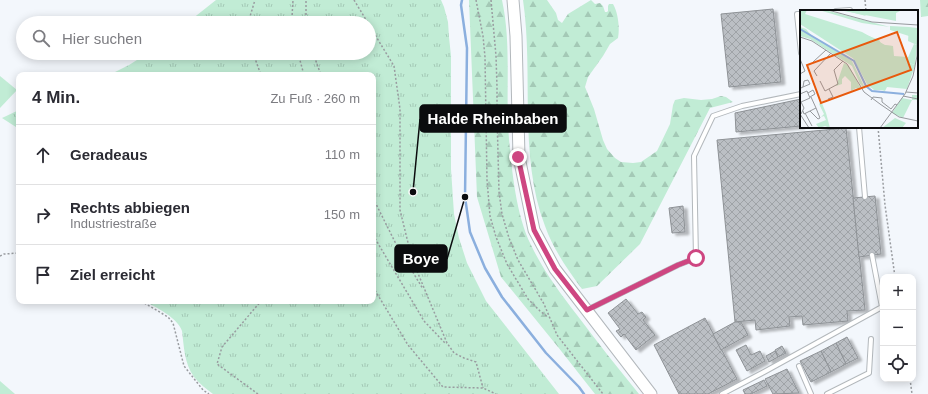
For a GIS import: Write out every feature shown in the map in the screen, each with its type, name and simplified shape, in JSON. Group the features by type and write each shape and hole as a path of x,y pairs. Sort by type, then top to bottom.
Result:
{"street":[{"path":"513,0 516,36 518,157 534,230 555,269 651,394"}],"lane":[{"path":"800,14 797,14 800,43"},
{"path":"587,310 678,265 696,258 694,156 713,116 742,106 800,94"},
{"path":"859,128 865,197"},
{"path":"722,394 882,307 872,255"},
{"path":"827,394 869,373 871,339"},
{"path":"799,366 811,394"}],"path":[{"path":"250,16 255,0"},
{"path":"292,16 293,0"},
{"path":"306,0 306,16"},
{"path":"354,0 363,16"},
{"path":"476,0 484,36 487,180 490,216 496,237 507,264 528,299 540,311 550,318"},
{"path":"865,0 866,10"},
{"path":"376,37 394,66 400,109 400,210 412,259 447,343 454,353 476,362 484,388"},
{"path":"256,60 260,72"},
{"path":"300,60 303,72"},
{"path":"315,60 320,72"},
{"path":"878,128 885,205 896,274"},
{"path":"376,204 396,246 426,294"},
{"path":"376,240 424,321 445,343 447,343"},
{"path":"0,256 4,254 16,253"},
{"path":"376,291 408,345 443,387 484,388 496,394"},
{"path":"146,304 168,317 173,323 184,366 203,390 209,394"},
{"path":"258,304 222,347 217,364 258,394"},
{"path":"910,382 912,394"}],"green space":[{"path":"216,0 441,0 448,22 451,56 451,169 454,214 459,238 467,263 486,301 559,394 213,394 194,377 186,360 180,326 166,313 150,304 376,304 376,72 115,72 137,60 376,60 376,16 196,16"},
{"path":"469,0 502,0 507,35 508,121 513,179 518,207 531,245 558,290 639,394 595,394 501,277 477,197"},
{"path":"523,0 547,0 556,13 558,20 562,23 568,14 591,0 595,4 600,3 605,12 608,11 609,4 613,4 618,20 618,38 610,44 588,77 585,87 607,149 621,162 641,162 657,151 670,124 675,100 684,98 701,100 721,96 726,97 733,102 710,108 640,244 597,286 582,289 571,274 548,235 537,199 529,143 526,28"},
{"path":"920,0 928,0 928,16 921,17"},
{"path":"0,76 16,89 16,91 0,108"},
{"path":"16,111 16,127 2,118"},
{"path":"0,381 15,394 0,394"}],"building":[{"path":"773,9 781,82 729,87 721,14"},
{"path":"800,99 800,126 736,132 735,113"},
{"path":"846,128 865,310 847,311 848,321 803,325 802,316 789,317 790,326 756,330 755,320 735,322 717,140"},
{"path":"875,196 881,254 859,257 853,198"},
{"path":"683,206 685,232 672,233 669,208"},
{"path":"626,299 638,314 642,312 646,317 643,320 655,335 636,350 624,334 621,337 616,331 620,329 608,313"},
{"path":"705,318 737,379 708,394 679,394 654,345"},
{"path":"735,322 741,322 748,335 721,350 713,334"},
{"path":"847,337 858,358 846,364 836,343"},
{"path":"836,343 846,364 831,372 821,351"},
{"path":"746,345 751,355 760,351 765,361 747,371 736,350"},
{"path":"782,346 786,353 778,357 775,350"},
{"path":"775,351 778,357 769,362 766,356"},
{"path":"821,351 831,372 811,382 800,361"},
{"path":"787,369 799,393 773,394 765,379"},
{"path":"764,380 767,386 751,394 745,394 743,390"}],"waterway":[{"path":"462,0 461,5 467,48 465,197 470,232 485,268 502,297 546,353 584,394"}],"place":[{"name":"Halde Rheinbaben","path":"413,192"},
{"name":"Boye","path":"465,197"}],"route":[{"path":"518,157 534,230 555,269 587,310 678,265 696,258"}]}
